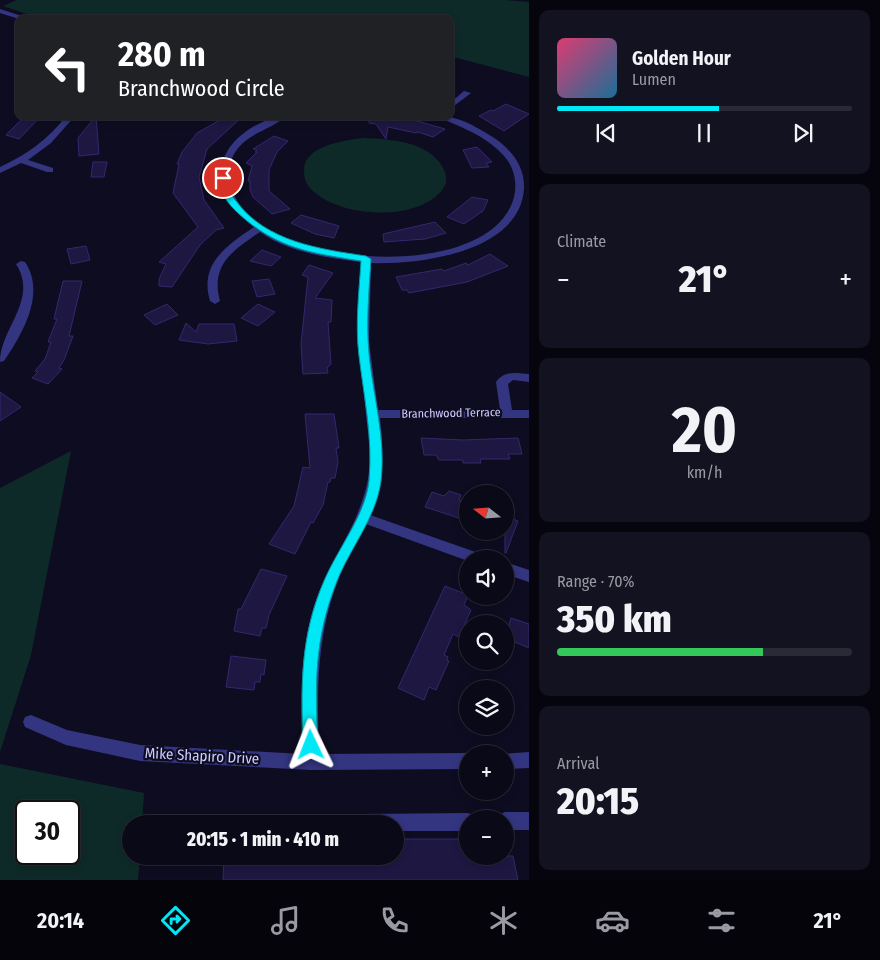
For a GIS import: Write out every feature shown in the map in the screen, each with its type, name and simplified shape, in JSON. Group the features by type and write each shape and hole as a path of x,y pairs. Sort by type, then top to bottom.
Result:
{"street":[{"path":"0,11 15,16"},
{"path":"0,17 8,14"},
{"path":"454,104 467,94"},
{"path":"0,170 20,160 52,137 67,120"},
{"path":"265,120 233,148 224,166 223,178 227,193 233,203 260,228 279,239 307,249 366,259 415,258 471,244 493,232 508,219 524,196 520,177 515,166 500,146 471,128 452,120"},
{"path":"20,160 50,170"},
{"path":"215,301 210,288 215,268 230,250 260,228"},
{"path":"311,762 308,680 310,650 329,583 342,554 363,518 375,482 374,414 364,356 362,327 366,259"},
{"path":"0,358 16,332 29,286 27,273 21,264"},
{"path":"506,412 502,382 511,376 529,378"},
{"name":"Branchwood Terrace","path":"374,414 506,412 529,414"},
{"path":"363,518 459,552"},
{"path":"514,571 529,576"},
{"name":"Mike Shapiro Drive","path":"31,722 66,737 140,753 311,762 459,761"},
{"path":"514,760 529,760"},
{"path":"514,821 529,821"},
{"path":"404,823 459,822"}],"green space":[{"path":"17,0 505,0 529,2 529,77 454,57 454,15 30,15 3,6"},
{"path":"363,138 407,143 427,151 442,166 446,180 444,187 433,199 418,207 400,211 380,212 360,211 341,206 325,199 310,188 304,176 304,170 306,162 311,155 336,143"},
{"path":"71,451 31,655 0,752 0,488"},
{"path":"0,764 144,793 143,815 122,815 122,865 139,865 138,880 0,880"}],"building":[{"path":"506,104 529,114 504,131 479,116 491,110 493,111"},
{"path":"21,120 37,120 19,139 6,135"},
{"path":"93,120 96,120 99,154 79,156 78,138"},
{"path":"220,120 239,120 207,149 199,177 204,200 224,228 216,230 200,245 172,287 159,286 159,279 166,264 159,262 198,227 173,193 179,164 177,164 182,152 197,133"},
{"path":"369,120 414,120 445,129 433,137 418,132 388,127 386,139 376,124 369,123"},
{"path":"274,136 288,141 277,152 269,170 269,191 290,209 272,214 253,197 250,190 250,181 248,181 252,166 246,163 257,152 255,152 257,150 253,149"},
{"path":"477,147 492,162 486,163 489,167 472,168 463,150"},
{"path":"93,162 107,162 104,177 91,177"},
{"path":"472,197 488,200 483,211 464,224 447,217"},
{"path":"301,215 339,226 334,238 315,234 291,223"},
{"path":"435,222 446,233 425,239 384,242 383,234"},
{"path":"86,246 90,260 71,264 67,249"},
{"path":"262,250 281,257 271,266 250,261"},
{"path":"490,254 508,266 467,282 409,293 407,290 402,290 396,277 442,269 444,271 466,263 468,265"},
{"path":"309,265 333,273 315,298 332,300 331,322 328,322 331,364 327,368 328,373 303,374 301,344 308,277 302,275"},
{"path":"269,279 275,294 257,297 252,281"},
{"path":"63,281 82,281 69,336 73,336 59,368 62,369 48,384 32,378 38,372 35,371 45,359 51,342 48,342 57,319 54,319"},
{"path":"167,304 178,315 155,325 144,315"},
{"path":"258,304 275,312 258,326 241,318"},
{"path":"186,323 196,332 199,324 234,324 237,341 208,344 179,340"},
{"path":"0,392 21,407 0,421"},
{"path":"305,414 334,414 339,448 336,448 338,462 335,478 331,478 330,482 328,482 323,505 313,523 311,522 295,554 269,544 294,506 303,467 310,468"},
{"path":"421,438 463,440 518,438 522,454 508,454 510,459 480,459 481,463 463,463 463,460 439,460 436,455 424,455"},
{"path":"449,491 459,494 459,518 425,507 432,492 444,496"},
{"path":"514,519 518,521 514,532"},
{"path":"505,540 511,540 507,550 505,550"},
{"path":"261,569 287,576 269,615 266,628 262,628 260,636 234,631 238,609 241,609"},
{"path":"445,586 459,591 459,605 464,605 471,610 469,615 459,615 459,637 453,634 444,655 448,657 447,660 449,661 436,690 429,687 424,700 398,688"},
{"path":"514,619 529,624 529,648 514,642"},
{"path":"231,656 266,660 264,675 261,674 260,682 255,682 254,690 226,687"},
{"path":"404,839 459,839 459,865 514,865 514,861 518,880 223,880 224,865 404,865"}],"route":[{"path":"223,178 227,193 241,213 249,221 279,239 321,253 366,259 362,327 364,356 374,414 375,482 363,518 342,554 329,583 310,650 308,680 311,745"}]}
